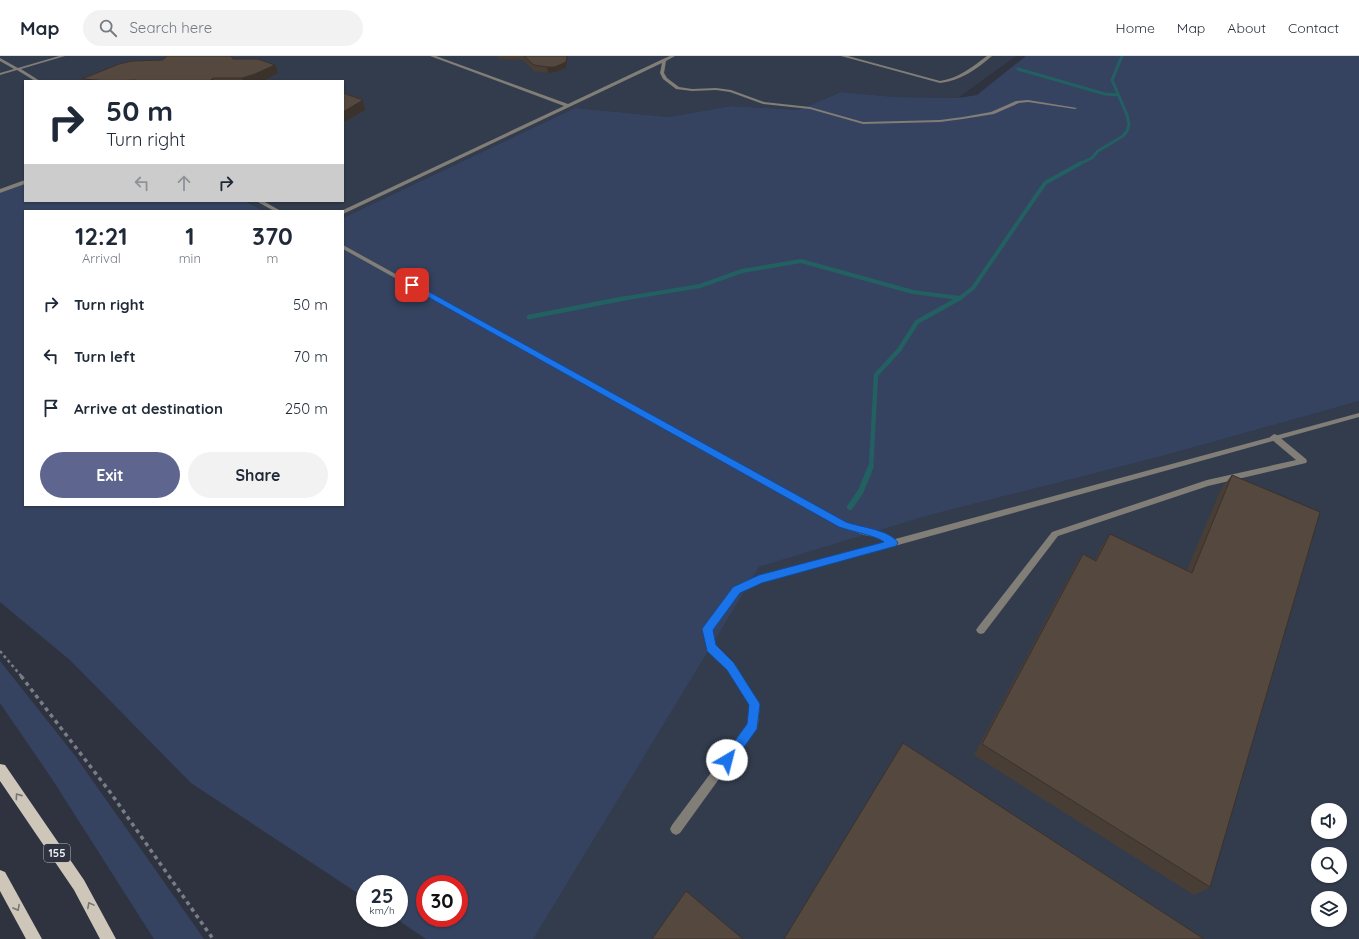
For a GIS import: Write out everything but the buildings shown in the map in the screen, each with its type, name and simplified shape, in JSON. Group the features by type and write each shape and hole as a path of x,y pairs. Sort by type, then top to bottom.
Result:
{"main road":[{"name":"155","path":"0,770 79,885 108,939"},
{"path":"0,877 34,939"}],"street":[{"path":"0,74 63,56"},
{"path":"432,56 569,106"},
{"path":"344,212 673,56"},
{"path":"843,56 940,82 952,81 959,78 990,56"},
{"path":"0,59 36,80"},
{"path":"664,60 662,72 665,79 678,88 692,90 731,91 763,103 810,108 863,123 940,121 963,118 992,113 1018,102 1028,101 1075,108"},
{"path":"0,191 24,182"},
{"path":"261,202 276,210"},
{"path":"344,248 836,521 864,532 882,535 893,543"},
{"path":"676,829 753,726 754,704 730,667 711,648 707,629 736,590 759,580 1274,437 1359,415"},
{"path":"981,630 1055,534 1207,483 1302,461 1274,437"}],"path":[{"path":"0,651 41,699 140,834 213,939"}],"shaded area":[{"path":"0,56 1016,56 958,98 895,97 841,92 798,110 731,106 669,117 575,108 344,218 344,210 262,210 248,202 344,202 344,80 24,80 24,184 0,193"},
{"path":"1026,56 1359,56 1359,401 1166,455 926,516 759,567 533,939 426,939 408,927 408,875 356,875 356,892 191,783 71,661 0,602 0,193 24,184 24,202 247,202 262,210 24,210 24,506 344,506 344,218 575,108 669,117 731,106 798,110 841,92 895,97 958,98 977,95"},
{"path":"1359,401 1359,939 507,939 759,567 925,516 1166,455"},
{"path":"0,661 76,757 204,939 154,939 52,779 0,703"}],"waterway":[{"path":"1118,95 1112,80 1122,56"},
{"path":"1018,69 1105,94 1118,95"},
{"path":"1080,163 1092,158 1098,151 1123,136 1127,131 1129,125 1127,115 1118,95"},
{"path":"959,299 973,288 1045,183 1080,163"},
{"path":"621,299 700,286 742,271 801,261 913,292 959,298 956,298"},
{"path":"529,317 626,298"},
{"path":"871,467 876,375 899,350 917,322 960,298"},
{"path":"850,507 861,491 871,466"}],"route":[{"path":"412,285 842,524 864,532 882,535 893,543 759,580 736,590 707,629 711,648 730,667 754,704 753,726 727,760"}]}
